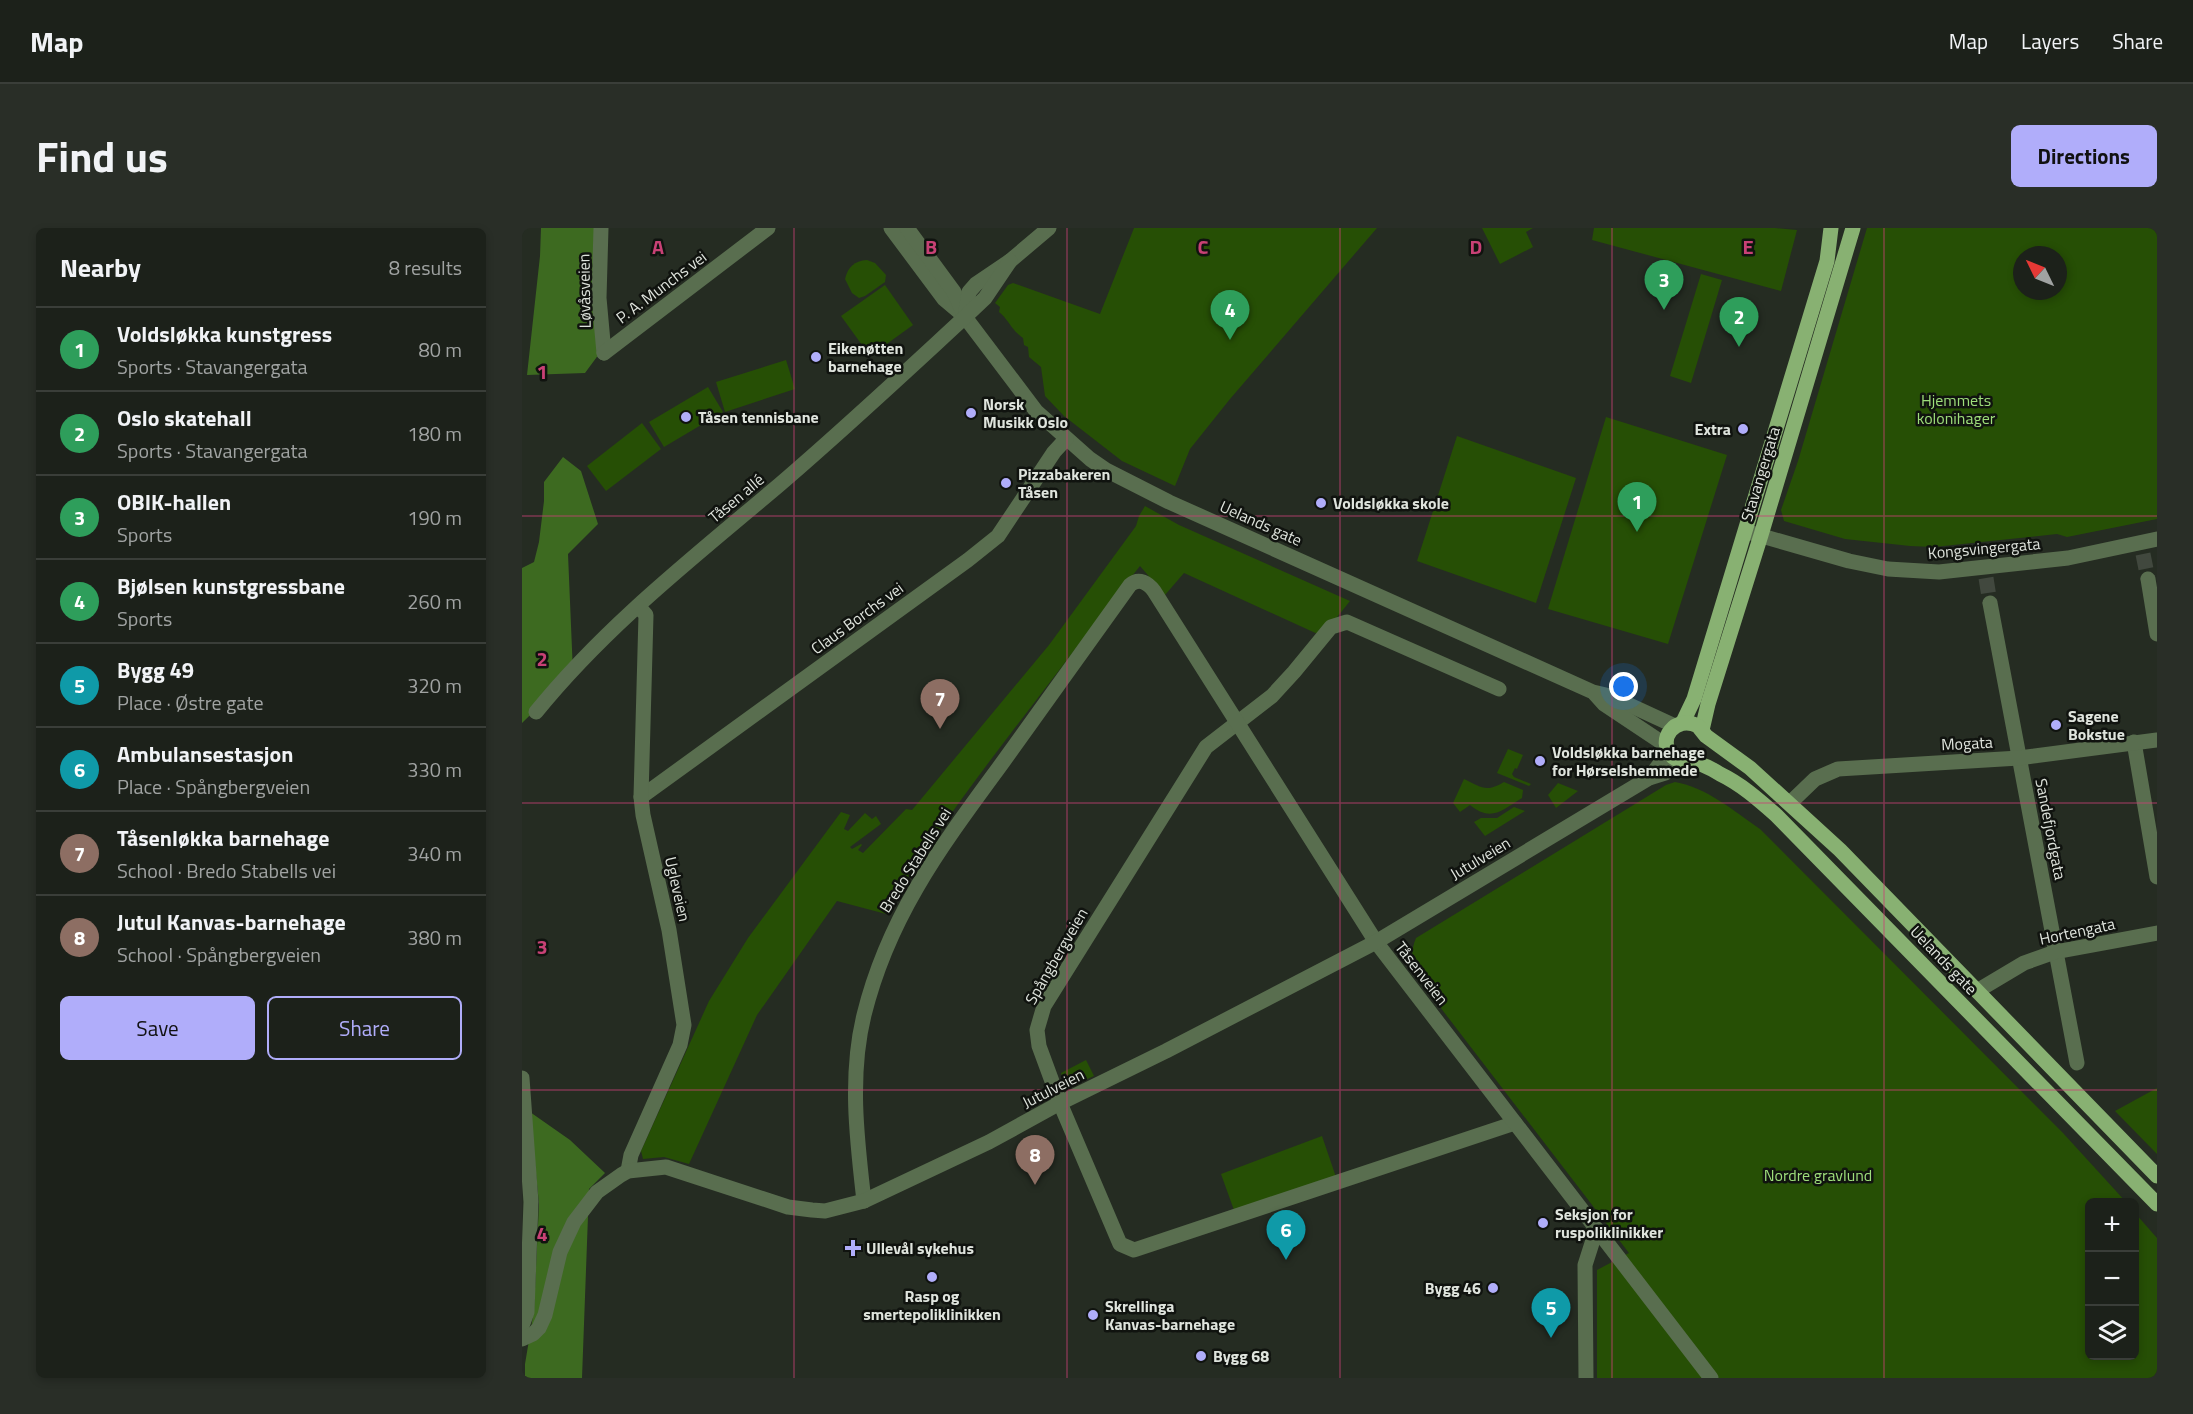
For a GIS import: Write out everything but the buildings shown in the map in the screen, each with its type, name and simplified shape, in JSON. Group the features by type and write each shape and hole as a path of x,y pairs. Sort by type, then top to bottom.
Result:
{"main road":[{"name":"Stavangergata","path":"1679,724 1694,699 1827,261 1831,228"},
{"name":"Stavangergata","path":"1704,733 1708,704 1853,228"},
{"name":"Uelands gate","path":"1679,724 1693,723 1790,803 1840,850 2157,1176"},
{"path":"1668,749 1666,739 1679,724"},
{"path":"1687,762 1698,758 1704,752 1706,744 1704,733"},
{"name":"Uelands gate","path":"1668,749 1677,760 1720,773 1776,815 2157,1204"}],"street":[{"name":"Løvåsveien","path":"602,228 599,298 604,353"},
{"name":"P. A. Munchs vei","path":"604,353 768,228"},
{"path":"891,228 944,299 965,317"},
{"path":"907,228 954,292 965,317"},
{"path":"965,317 969,292 976,284 1010,261 1049,228"},
{"name":"Uelands gate","path":"965,317 1023,396 1066,439 1106,470 1169,502 1593,692 1610,696 1679,724"},
{"name":"Tåsen allé","path":"536,712 562,679 610,629 816,453 965,317"},
{"name":"Claus Borchs vei","path":"641,797 998,536 1054,452 1066,439"},
{"name":"Kongsvingergata","path":"1745,531 1849,561 1888,568 1939,572 1985,573 2147,545"},
{"path":"2148,579 2157,633"},
{"name":"Tåsenveien","path":"1130,585 1140,581 1150,585 1376,942 1711,1378"},
{"name":"Bredo Stabells vei","path":"864,1201 856,1126 857,1066 864,1017 878,968 896,922 937,852 1130,585"},
{"name":"Sandefjordgata","path":"1990,603 2077,1063"},
{"name":"Ugleveien","path":"628,1171 631,1155 680,1045 684,1025 669,930 641,797 646,615 638,606"},
{"name":"Spångbergveien","path":"1499,689 1347,622 1331,627 1272,696 1236,722 1206,747 1199,756 1044,1006 1037,1030 1039,1046 1059,1103 1120,1244 1134,1250 1515,1123"},
{"name":"Uelands gate","path":"1593,692 1605,704 1668,749"},
{"name":"Mogata","path":"1790,803 1815,779 1838,769 2019,759 2157,740"},
{"path":"2134,742 2157,877"},
{"name":"Jutulveien","path":"1649,778 1668,749"},
{"name":"Jutulveien","path":"522,1339 539,1328 545,1315 560,1252 574,1221 597,1192 628,1171 666,1167 788,1206 812,1210 825,1211 864,1201 989,1142 1059,1103 1166,1051 1376,942 1649,778 1687,762"},
{"name":"Hortengata","path":"1977,991 2024,963 2055,952 2157,933"},
{"path":"522,1078 531,1202 527,1312 522,1326"},
{"path":"1586,1378 1585,1265 1593,1240 1599,1233"}],"green space":[{"path":"541,228 596,228 599,354 585,373 527,375"},
{"path":"1134,228 1377,228 1190,449 1175,486 1122,461 1064,416 1045,396 1041,367 1029,357 1028,347 1024,345 1023,338 999,312 1000,307 995,303 1008,285 1013,283 1100,314"},
{"path":"1482,228 1533,228 1526,232 1533,247 1500,264"},
{"path":"1594,228 1797,230 1781,291 1592,240"},
{"name":"Hjemmets kolonihager","path":"1867,228 2157,228 2157,519 2067,537 2057,534 1934,547 1845,539 1784,521 1781,510 1798,461"},
{"path":"867,260 875,263 886,275 885,282 859,298 852,293 845,279 852,265"},
{"path":"1701,274 1722,280 1691,383 1670,376"},
{"path":"885,285 913,325 870,356 841,316"},
{"path":"786,360 795,389 725,412 716,382"},
{"name":"Tåsen tennisbane","path":"708,387 723,412 664,447 649,422"},
{"path":"1606,417 1727,455 1668,644 1548,609"},
{"path":"642,423 661,449 606,491 587,466"},
{"path":"1457,436 1576,478 1536,603 1417,561"},
{"path":"563,457 581,471 598,524 568,554 573,673 522,723 522,568 534,562 539,542 544,482"},
{"path":"1145,506 1179,525 1350,601 1322,636 1184,573 1165,595 1140,566 961,799 886,914 837,901 757,1015 689,1164 664,1157 643,1159 641,1151 709,1001 748,938 841,812 850,815 844,829 848,831 865,813 872,819 876,816 881,824 850,847 852,849 861,844 858,850 863,853 906,809 912,810 1049,645 1136,526"},
{"path":"1508,749 1523,755 1517,769 1515,768 1512,774 1531,784 1529,786 1497,773"},
{"path":"1464,779 1488,788 1504,782 1523,790 1522,798 1496,813 1484,813 1470,805 1460,812 1453,803"},
{"name":"Nordre gravlund","path":"1675,782 1709,794 1760,829 2063,1133 2122,1198 2085,1198 2085,1360 2139,1360 2139,1218 2157,1238 2157,1378 1597,1378 1597,1270 1629,1253 1417,977 1412,953 1416,938 1666,785"},
{"path":"1558,783 1578,791 1556,808 1548,795"},
{"path":"1514,807 1525,811 1485,836 1474,822 1481,818 1497,818"},
{"path":"1086,1060 1094,1076 1083,1081 1080,1074 1064,1082 1061,1073"},
{"path":"2157,1088 2157,1154 2115,1111"},
{"path":"530,1112 570,1140 605,1173 589,1189 582,1378 525,1378 525,1364 534,1310 539,1204"},
{"path":"1322,1136 1337,1180 1235,1213 1221,1174"}],"tunnel":[{"path":"2143,554 2148,579"},
{"path":"1986,578 1990,603"}],"place":[{"name":"OBIK-hallen","path":"1664,310"},
{"name":"Bjølsen kunstgressbane","path":"1230,340"},
{"name":"Oslo skatehall","path":"1739,347"},
{"name":"Eikenøtten barnehage","path":"816,357"},
{"name":"Norsk Musikk Oslo","path":"971,413"},
{"name":"Tåsen tennisbane","path":"686,417"},
{"name":"Extra","path":"1743,429"},
{"name":"Pizzabakeren Tåsen","path":"1006,483"},
{"name":"Voldsløkka skole","path":"1321,503"},
{"name":"Voldsløkka kunstgress","path":"1637,532"},
{"name":"Sagene Bokstue","path":"2056,725"},
{"name":"Tåsenløkka barnehage","path":"940,729"},
{"name":"Voldsløkka barnehage for Hørselshemmede","path":"1540,761"},
{"name":"Jutul Kanvas-barnehage","path":"1035,1185"},
{"name":"Seksjon for ruspoliklinikker","path":"1543,1223"},
{"name":"Ullevål sykehus","path":"853,1248"},
{"name":"Ambulansestasjon","path":"1286,1260"},
{"name":"Rasp og smertepoliklinikken","path":"932,1277"},
{"name":"Bygg 46","path":"1493,1288"},
{"name":"Skrellinga Kanvas-barnehage","path":"1093,1315"},
{"name":"Bygg 49","path":"1551,1338"},
{"name":"Bygg 68","path":"1201,1356"}]}
